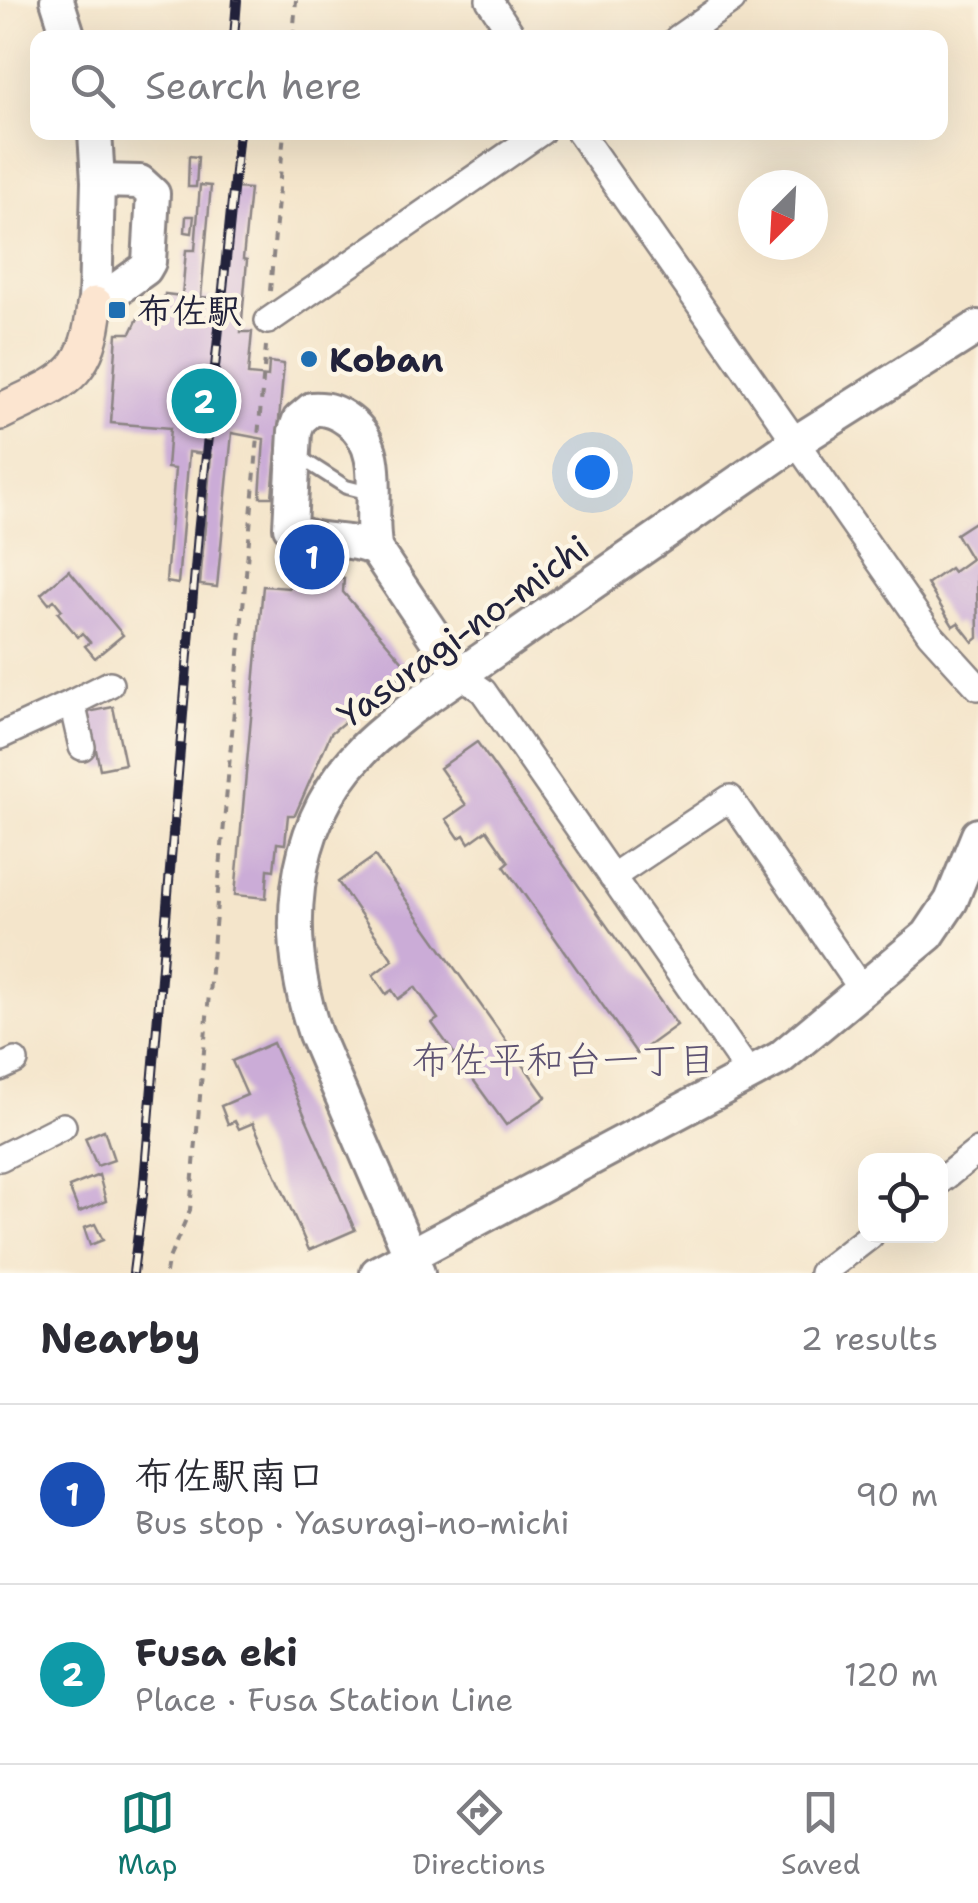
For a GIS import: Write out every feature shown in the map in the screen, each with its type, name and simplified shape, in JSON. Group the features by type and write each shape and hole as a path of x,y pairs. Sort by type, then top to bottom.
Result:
{"main road":[{"path":"0,412 76,370 89,346 95,305"}],"street":[{"path":"57,0 67,30"},
{"path":"488,0 509,30"},
{"path":"689,30 732,0"},
{"path":"95,140 98,181 95,305"},
{"path":"268,322 530,140"},
{"path":"585,140 930,634 978,686"},
{"path":"95,305 149,262 152,194 140,182 98,181"},
{"name":"Yasuragi-no-michi","path":"414,1264 302,995 294,928 297,889 319,814 338,780 384,731 460,675 796,442 978,326"},
{"path":"376,550 349,539 305,537 290,527 295,431 304,414 324,408 337,413 354,424 365,438 372,454 372,534 376,550 460,675 483,691 751,1076"},
{"path":"0,736 110,684"},
{"path":"72,702 82,746"},
{"path":"612,877 730,798 863,991"},
{"path":"377,1273 414,1264 780,1058 928,935 942,918 978,836"},
{"path":"0,1158 62,1126"},
{"path":"948,1175 978,1152"},
{"path":"822,1273 861,1243"}],"lane":[{"path":"294,453 346,487 373,493"}],"path":[{"path":"294,30 296,0"},
{"path":"166,1273 190,1210 283,140"}],"building":[{"path":"189,156 198,157 196,187 188,187"},
{"path":"200,185 211,186 201,297 225,299 234,188 250,189 241,332 252,332 248,375 268,377 269,362 284,364 272,497 260,497 264,439 232,433 217,587 200,585 211,455 189,452 178,584 166,582 175,469 167,468 170,428 111,423 117,333 131,333 140,314 162,316 165,294 182,296 186,250 195,250"},
{"path":"186,216 194,216 192,233 185,232"},
{"path":"976,521 978,638 973,642 958,623 953,626 927,584 971,559 956,534"},
{"path":"69,570 123,635 95,658 85,646 90,642 82,633 78,637 58,613 62,610 54,600 49,604 41,594"},
{"path":"290,574 344,578 343,592 403,662 401,675 331,733 295,815 288,815 285,844 277,843 274,870 268,869 266,898 235,895 263,586 289,588"},
{"path":"113,707 125,764 100,769 88,712"},
{"path":"477,742 677,1025 637,1054 504,866 509,862 487,830 469,843 464,835 459,838 446,819 466,805 440,768"},
{"path":"375,856 546,1097 506,1125 432,1023 438,1019 415,987 398,999 392,990 386,994 373,975 393,960 338,882"},
{"path":"273,1043 355,1230 309,1250 253,1123 239,1129 235,1121 228,1124 221,1106 247,1095 232,1061"},
{"path":"104,1130 114,1160 97,1166 85,1138"},
{"path":"99,1175 106,1201 79,1212 69,1187"},
{"path":"95,1224 103,1240 90,1245 84,1228"}],"railway":[{"path":"235,30 237,0"},
{"path":"133,1273 143,1194 198,534 238,140"}],"place":[{"name":"布佐駅","path":"117,310"},
{"name":"Koban","path":"309,359"},
{"name":"Fusa eki","path":"204,401"},
{"name":"布佐駅南口","path":"312,557"}],"district":[{"name":"布佐平和台一丁目","path":"564,1059"}]}
